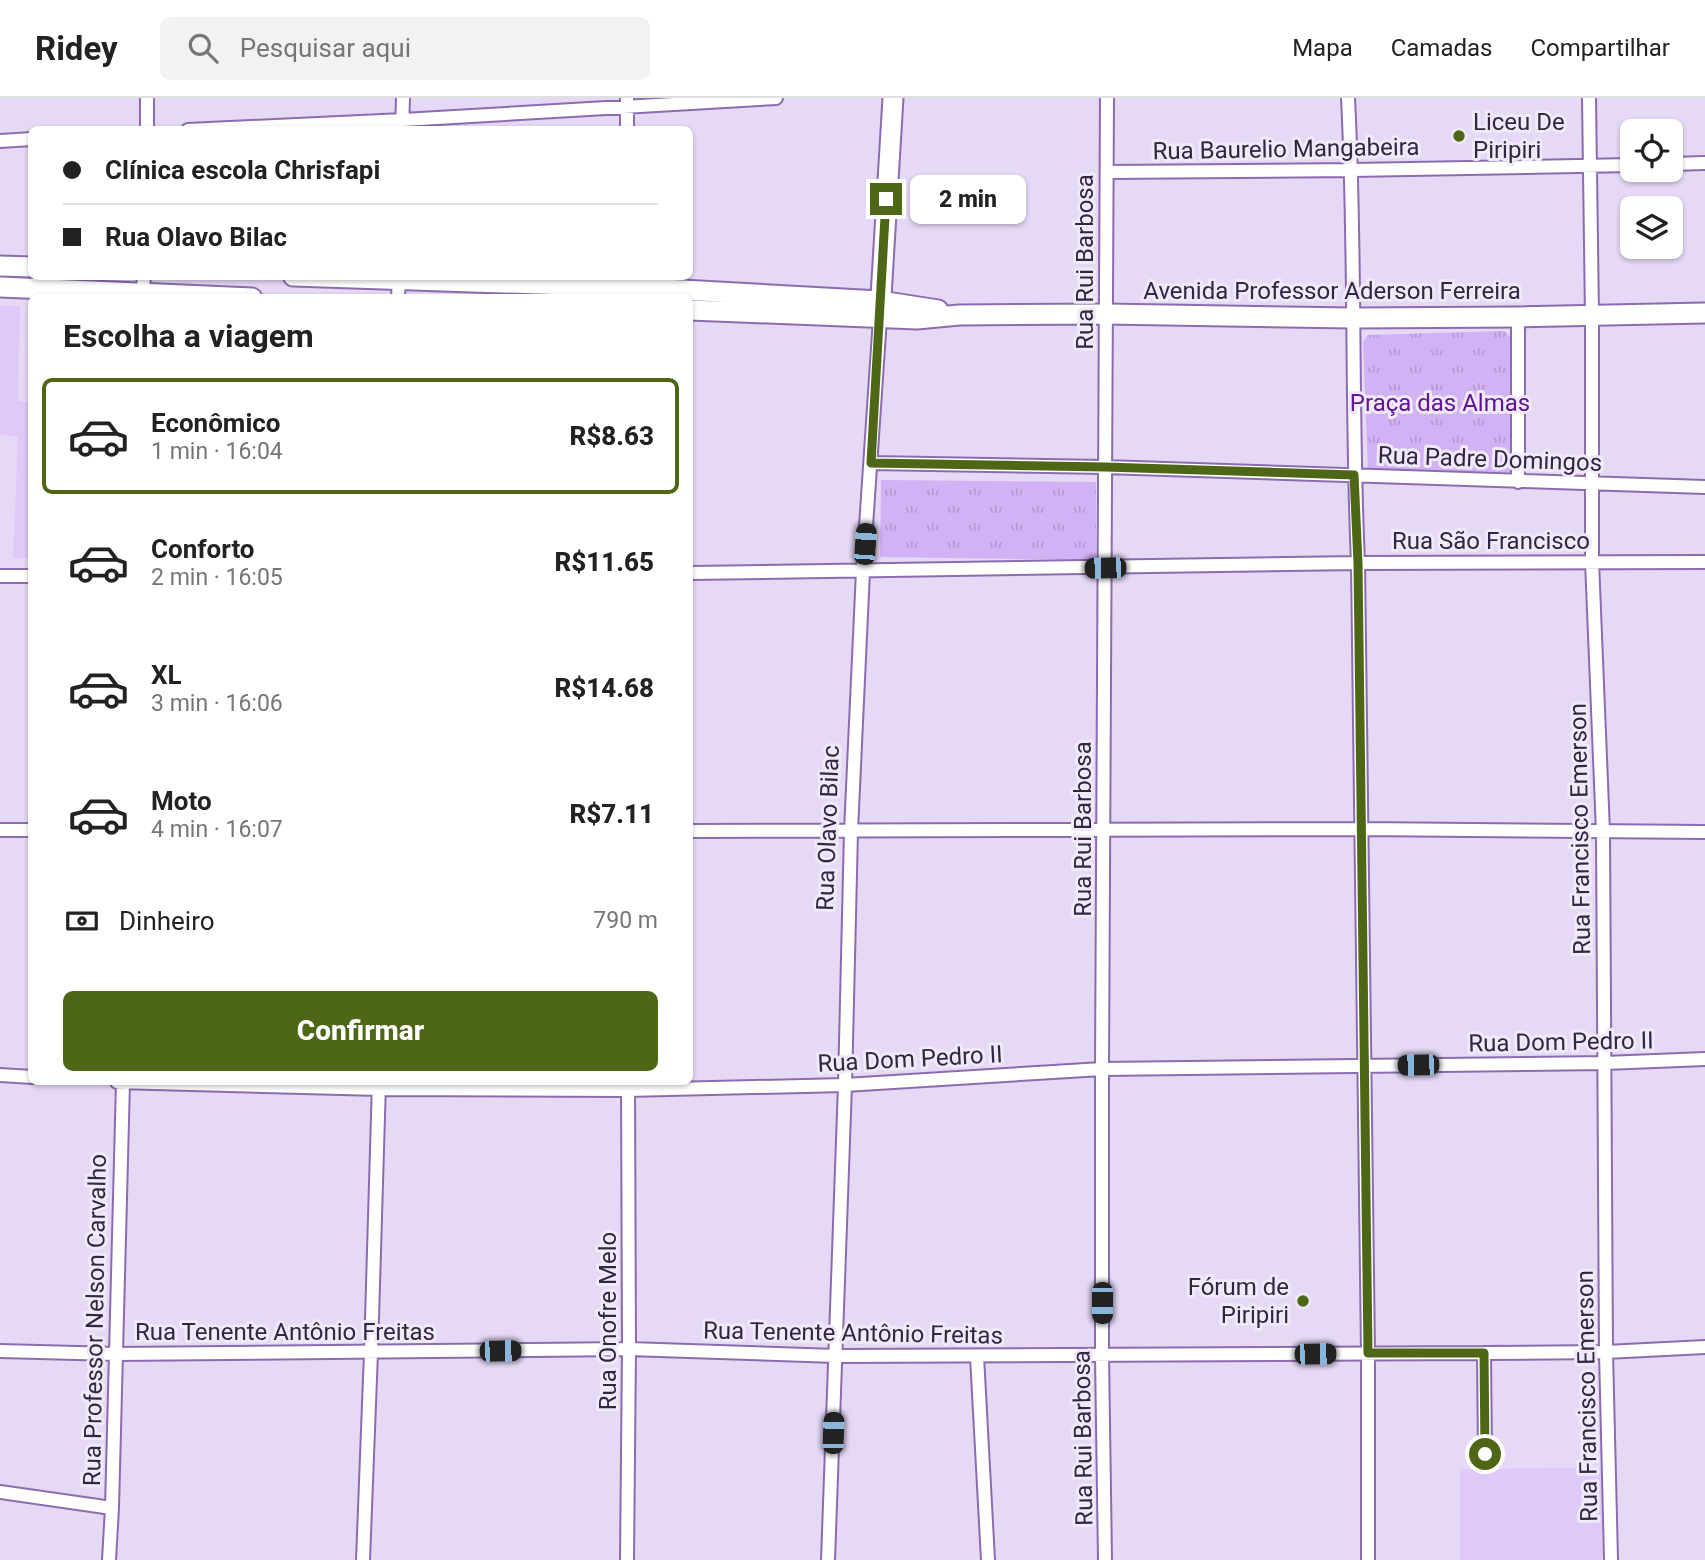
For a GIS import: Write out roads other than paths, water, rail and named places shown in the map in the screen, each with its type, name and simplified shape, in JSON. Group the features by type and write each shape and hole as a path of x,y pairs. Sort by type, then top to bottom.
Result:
{"main road":[{"name":"Rua Olavo Bilac","path":"880,309 893,98"},
{"path":"0,266 28,267"},
{"path":"340,280 483,290 628,287 880,309"},
{"path":"0,288 143,289 204,294"},
{"name":"Avenida Professor Aderson Ferreira","path":"880,309 931,308 959,315 1105,314 1352,318 1705,313"},
{"path":"693,310 880,309"}],"street":[{"path":"147,98 147,126"},
{"path":"402,125 403,98"},
{"path":"359,126 402,125 627,102 776,98"},
{"name":"Rua Rui Barbosa","path":"1105,1560 1102,1069 1107,98"},
{"path":"1348,98 1352,170 1354,475 1358,563 1368,1560"},
{"name":"Rua Francisco Emerson","path":"1589,98 1592,561 1603,832 1606,1352 1611,1560"},
{"path":"627,102 627,126"},
{"path":"0,141 28,139"},
{"path":"1683,164 1705,163"},
{"name":"Rua Baurelio Mangabeira","path":"1107,172 1620,165"},
{"name":"Rua Olavo Bilac","path":"828,1560 851,831 863,571 880,309"},
{"path":"1518,317 1518,482"},
{"name":"Rua Padre Domingos","path":"871,463 1105,467 1705,487"},
{"name":"Rua São Francisco","path":"693,573 1358,563 1705,562"},
{"path":"0,576 28,576"},
{"path":"693,831 1361,829 1705,832"},
{"path":"0,830 28,830"},
{"name":"Rua Dom Pedro II","path":"379,1085 845,1085 1102,1069 1605,1063 1705,1059"},
{"path":"0,1075 28,1077"},
{"name":"Rua Professor Nelson Carvalho","path":"109,1560 122,1085"},
{"path":"363,1560 379,1085"},
{"name":"Rua Onofre Melo","path":"627,1560 628,1086"},
{"name":"Rua Tenente Antônio Freitas","path":"0,1352 115,1354 629,1349 835,1356 977,1356 1606,1352 1705,1347"},
{"path":"1484,1353 1485,1454"},
{"path":"977,1356 988,1560"},
{"path":"0,1492 112,1508"}],"place":[{"name":"Liceu De Piripiri","path":"1459,136"},
{"name":"Fórum de Piripiri","path":"1303,1301"}],"park label":[{"name":"Praça das Almas","path":"1440,403"}]}
